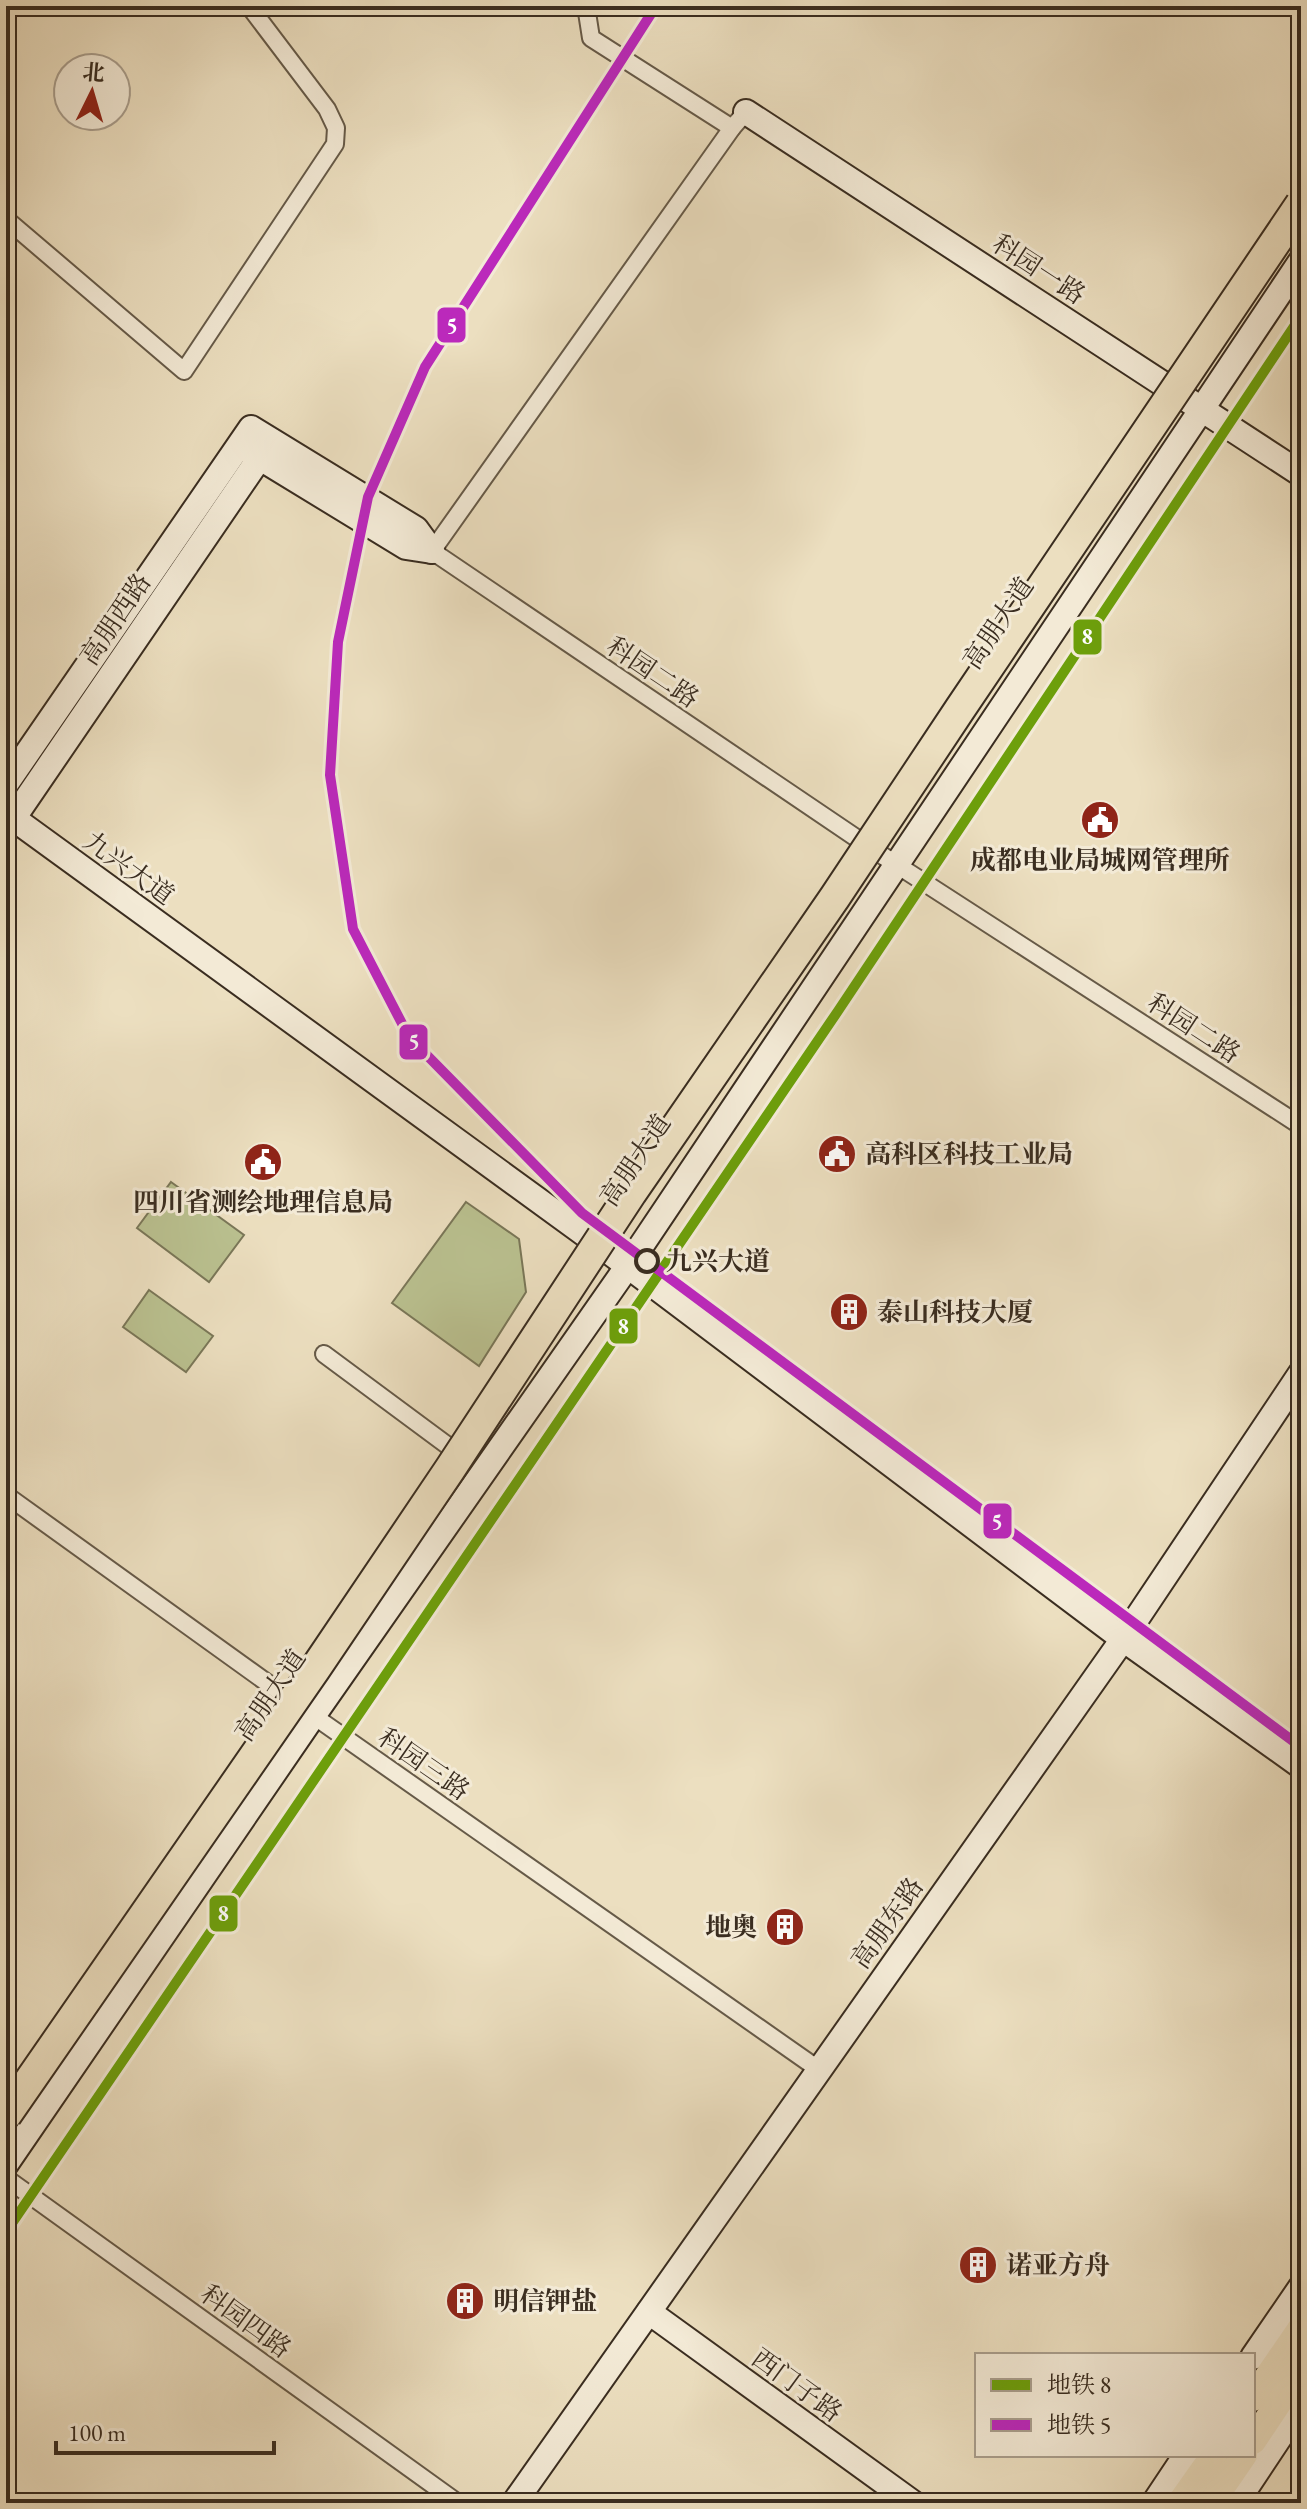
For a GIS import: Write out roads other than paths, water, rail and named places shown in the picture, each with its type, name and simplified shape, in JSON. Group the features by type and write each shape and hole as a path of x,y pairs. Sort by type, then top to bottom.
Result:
{"highway":[{"path":"6,2115 315,1669 631,1193 835,897 1301,204"},
{"path":"384,1542 577,1254 631,1193"}],"main road":[{"name":"科园一路","path":"739,120 1193,402 1301,474"},
{"name":"高朋大道","path":"6,2125 627,1267 887,858 1193,402 1301,220"},
{"name":"高朋大道","path":"1193,402 1301,261"},
{"path":"255,443 406,547 432,551"},
{"name":"高朋西路","path":"6,784 255,443"},
{"name":"高朋西路","path":"8,820 255,443"},
{"name":"九兴大道","path":"8,820 608,1251 1123,1639 1301,1766"},
{"name":"高朋大道","path":"6,2164 306,1710 464,1458 887,858"},
{"name":"高朋东路","path":"514,2503 1123,1639 1301,1373"},
{"path":"1255,2354 1301,2287"},
{"name":"西门子路","path":"649,2312 913,2503"},
{"path":"1255,2395 1301,2328"},
{"path":"1255,2438 1301,2369"},
{"path":"1236,2503 1301,2405"},
{"path":"1154,2503 1185,2457"},
{"path":"1180,2503 1213,2457"},
{"path":"1211,2503 1243,2457"}],"street":[{"path":"6,219 184,371 335,144 336,128 327,109 249,6"},
{"path":"432,551 739,120 591,38 586,6"},
{"name":"科园二路","path":"432,551 887,858 1301,1126"},
{"path":"324,1354 464,1458"},
{"name":"科园三路","path":"6,1495 818,2069"},
{"name":"科园四路","path":"6,2178 458,2503"}],"metro line":[{"name":"5","path":"656,6 425,367 368,497 338,642 330,775 353,929 409,1037 582,1213 1301,1747"},
{"name":"8","path":"6,2232 838,1011 1301,316"}],"place":[{"name":"成都电业局城网管理所","path":"1100,820"},
{"name":"高科区科技工业局","path":"837,1154"},
{"name":"四川省测绘地理信息局","path":"263,1162"},
{"name":"九兴大道","path":"647,1261"},
{"name":"泰山科技大厦","path":"849,1312"},
{"name":"地奥","path":"785,1927"},
{"name":"诺亚方舟","path":"978,2265"},
{"name":"明信钾盐","path":"465,2301"}]}
